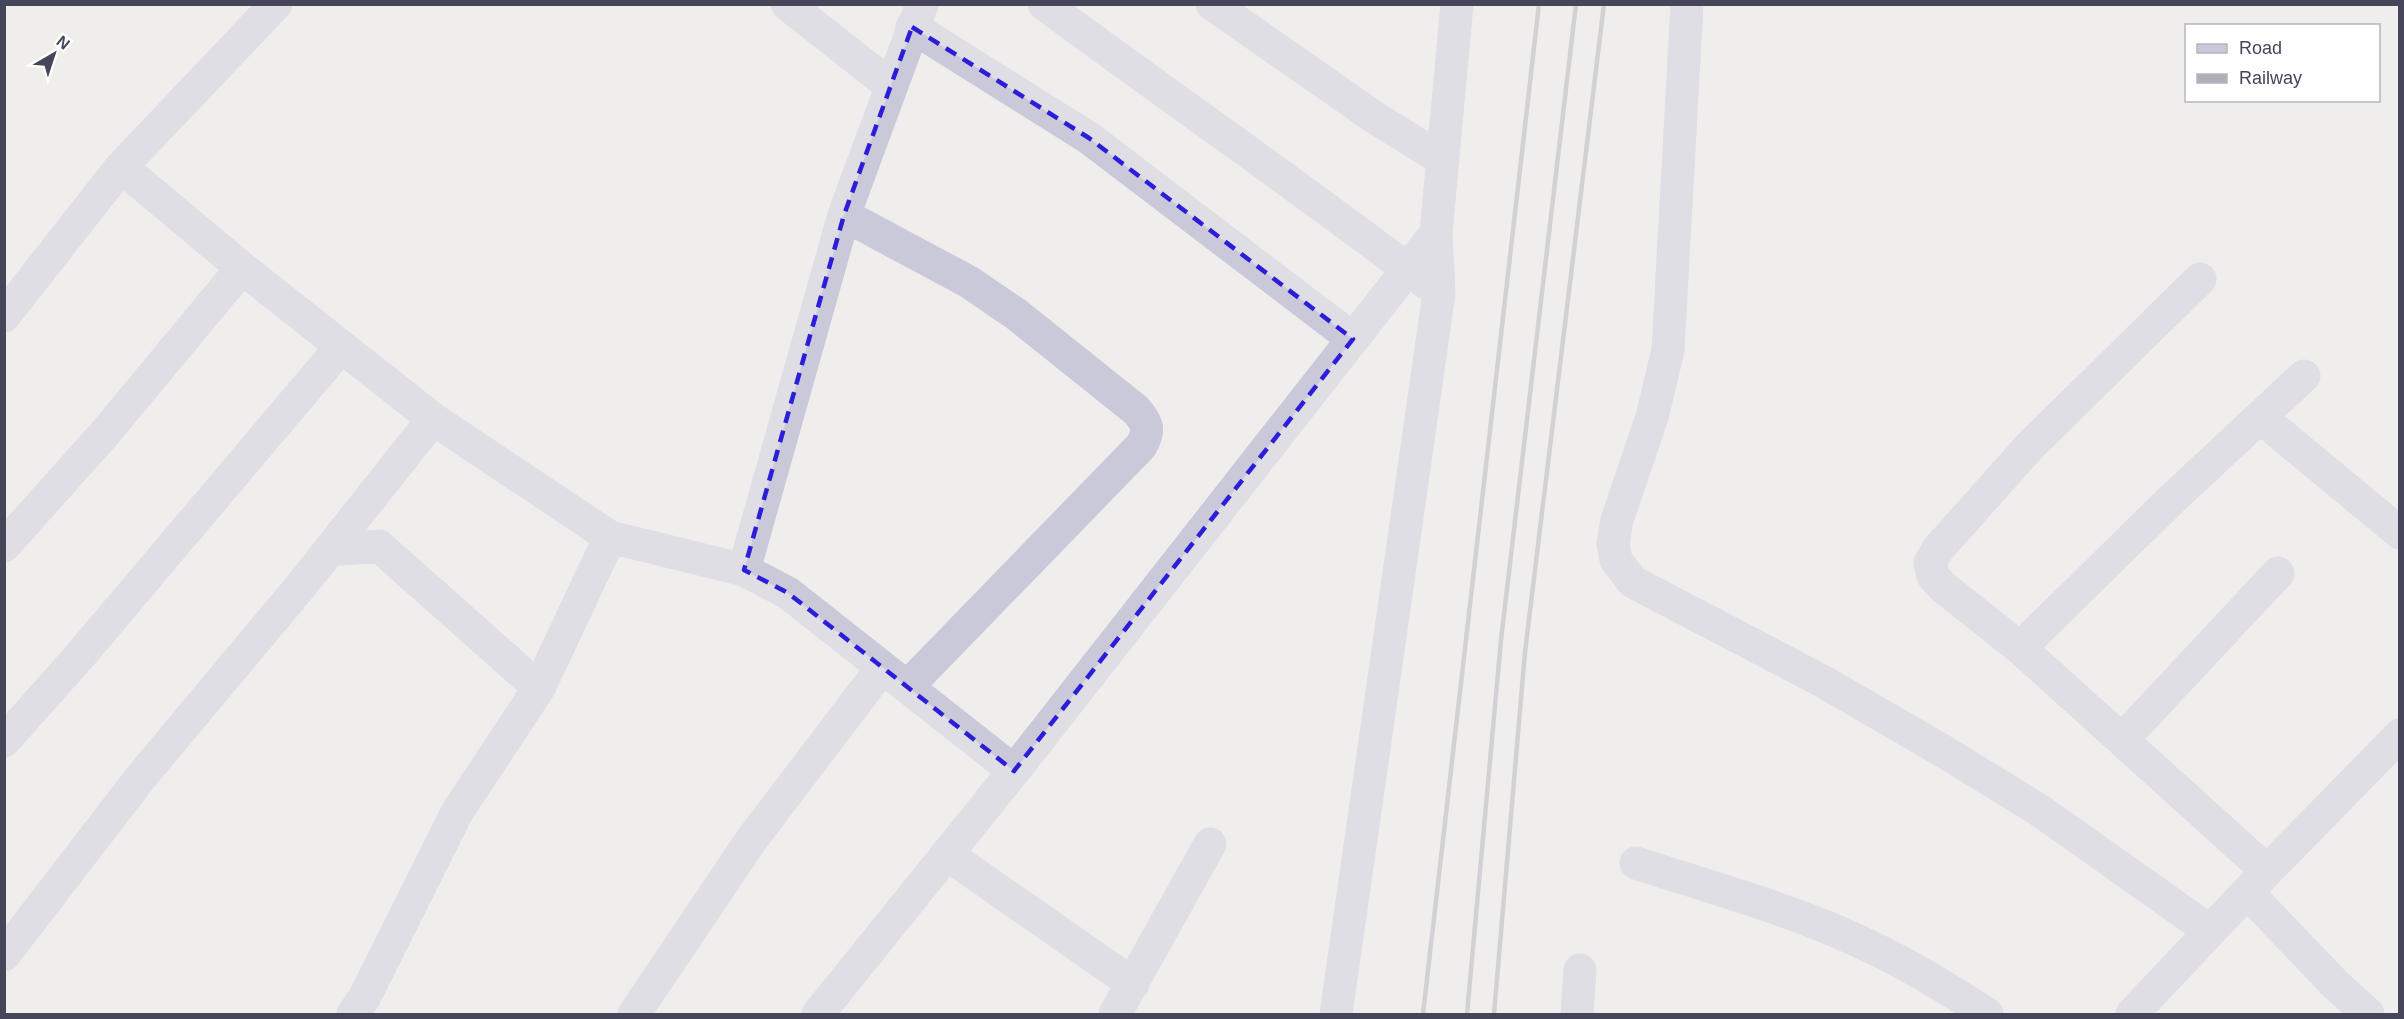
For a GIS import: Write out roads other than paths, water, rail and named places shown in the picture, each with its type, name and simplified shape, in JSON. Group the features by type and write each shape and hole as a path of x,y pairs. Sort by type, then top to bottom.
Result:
{"street":[{"path":"4,316 122,167 276,4"},
{"path":"787,4 891,86"},
{"path":"1044,4 1158,89 1293,183 1439,293"},
{"path":"1212,4 1374,117 1443,160"},
{"path":"1336,1014 1439,293 1436,233 1457,4"},
{"path":"1687,4 1668,350 1652,417 1617,520 1613,544 1616,560 1633,582 1824,682 2038,810 2210,931"},
{"path":"744,570 844,215 917,16 1089,138 1353,339"},
{"path":"122,167 242,268 433,419 610,537 744,570 788,593 1014,771"},
{"path":"634,1014 752,839 894,678 1141,446 1147,435 1147,423 1136,410 1016,314 919,253 844,215"},
{"path":"818,1014 948,855 1436,233"},
{"path":"4,546 105,433 242,268"},
{"path":"2200,279 2030,446 1938,549 1930,563 1933,576 1943,587 2020,648 2122,740 2257,881 2335,984 2368,1014"},
{"path":"4,741 78,658 341,347"},
{"path":"2020,648 2304,376"},
{"path":"2260,417 2400,533"},
{"path":"4,956 141,777 329,550 433,419"},
{"path":"353,1014 364,998 457,812 539,688 610,537"},
{"path":"329,550 379,546 539,688"},
{"path":"2122,740 2278,573"},
{"path":"2133,1014 2257,881 2400,735"},
{"path":"1115,1014 1210,844"},
{"path":"948,855 1133,984"},
{"path":"1636,863 1797,916 1872,947 1940,984 1988,1014"},
{"path":"1577,1014 1580,970"}],"railway":[{"path":"1423,1014 1539,4"},
{"path":"1467,1014 1501,640 1576,4"},
{"path":"1494,1014 1525,652 1604,4"}]}
